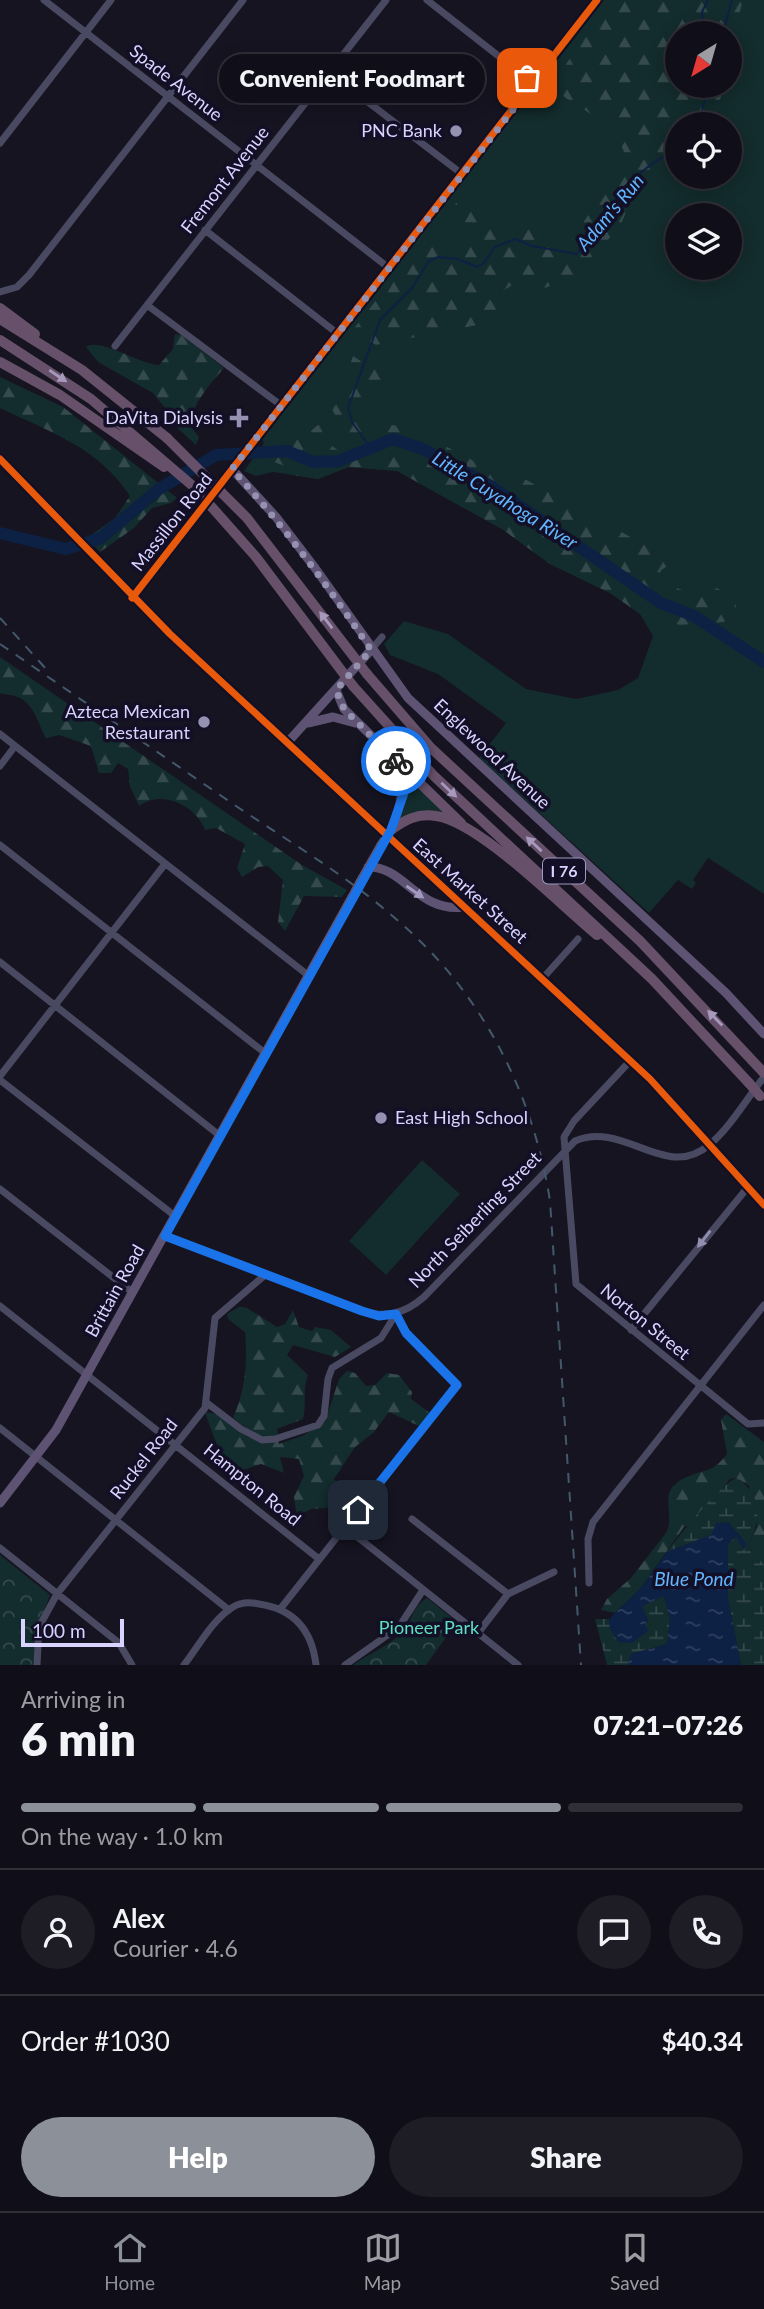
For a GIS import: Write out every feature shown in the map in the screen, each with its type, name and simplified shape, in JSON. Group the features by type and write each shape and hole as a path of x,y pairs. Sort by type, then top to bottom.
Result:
{"highway":[{"path":"0,307 56,353"},
{"name":"I 76","path":"0,319 56,353 113,393 167,438 247,518 366,674 431,748 640,941 763,1073"},
{"path":"0,340 91,399 154,455"},
{"path":"0,362 61,394 154,455"},
{"name":"I 76","path":"154,455 194,488 256,557 353,686 433,776 652,979 762,1098"},
{"path":"396,760 470,830 652,979"},
{"path":"391,830 410,818 426,815 443,817 470,830"}],"main road":[{"name":"East Market Street","path":"0,459 132,598 631,1060 764,1205"},
{"name":"Englewood Avenue","path":"232,469 276,517 316,568 371,650 408,698 726,993 764,1034"},
{"path":"287,743 371,650"},
{"path":"336,690 344,709 396,760"},
{"path":"304,725 318,718 333,717 358,724"},
{"name":"Brittain Road","path":"0,1503 56,1430 391,830 404,793 396,760"},
{"path":"368,867 386,871 436,905 450,909 464,907"}],"street":[{"name":"Spade Avenue","path":"44,0 389,268"},
{"path":"0,143 111,0"},
{"path":"4,291 29,275 243,0"},
{"name":"Fremont Avenue","path":"115,346 386,0"},
{"path":"426,0 533,83"},
{"name":"Massillon Road","path":"132,598 597,0"},
{"path":"330,73 462,174"},
{"path":"205,230 338,334"},
{"path":"147,305 282,406"},
{"path":"371,650 382,637"},
{"path":"0,734 309,976"},
{"path":"0,766 15,746"},
{"path":"0,845 265,1053"},
{"path":"165,864 0,1078 175,1216"},
{"path":"543,978 578,939"},
{"path":"0,962 219,1135"},
{"name":"Norton Street","path":"631,1060 569,1128 564,1138 576,1284 748,1424 764,1423"},
{"path":"710,1145 763,1073"},
{"name":"North Seiberling Street","path":"207,1403 241,1429 262,1440 314,1428 324,1416 328,1379 332,1368 381,1338 396,1314 410,1308 424,1297 575,1141 600,1134 677,1158 690,1157 710,1145"},
{"path":"631,1330 748,1187"},
{"path":"0,1189 132,1292"},
{"path":"165,1236 379,1316 396,1314 406,1333 457,1385 281,1608"},
{"path":"207,1403 215,1318 265,1275"},
{"path":"589,1583 588,1539 593,1522 764,1305"},
{"name":"Hampton Road","path":"0,1306 318,1559"},
{"name":"Ruckel Road","path":"37,1665 39,1628 57,1594 176,1446 207,1403"},
{"path":"0,1429 229,1610"},
{"path":"412,1519 508,1594"},
{"path":"345,1527 518,1665"},
{"path":"0,1548 119,1643 132,1665"},
{"path":"478,1633 508,1594 554,1572"},
{"path":"345,1665 399,1627 423,1590"},
{"path":"184,1665 229,1610 247,1603 281,1608 302,1625 313,1647 316,1665"}],"green space":[{"path":"604,0 764,0 764,894 708,858 693,880 696,883 692,889 678,880 649,913 479,758 506,723 438,674 390,655 384,644 404,621 448,634 526,689 576,699 618,690 638,678 653,636 640,614 610,593 550,564 502,529 397,471 348,467 318,479 273,472 256,476 244,471 264,443 262,440"},
{"path":"612,0 743,0 737,21 665,21 665,98 721,98 716,112 665,112 665,168 638,183 621,224 587,265 565,281 514,298 519,281 504,290 497,309 497,321 376,345 352,331 418,247 463,239 465,232 453,208 458,200 489,224 521,223 547,243 560,247 570,243 611,180 624,152 611,130 551,85"},
{"path":"175,334 181,335 224,368 202,395 191,417 189,425 199,437 196,445 171,422 166,409 153,393 98,362 86,347 100,345 159,365 173,349"},
{"path":"353,356 368,366 387,367 394,372 386,388 365,407 366,419 415,430 485,467 519,476 658,552 667,566 660,571 672,586 685,591 706,586 717,588 736,598 736,608 724,622 680,625 640,614 610,593 550,564 502,529 397,471 349,467 318,479 294,475 290,468 261,457 266,446 301,439 318,425 325,424 318,445 332,446 342,453 350,452 348,437 330,406 346,377"},
{"path":"0,377 63,407 177,498 171,503 152,508 134,528 100,552 87,538 115,518 130,496 117,479 88,453 55,433 0,408"},
{"path":"0,657 302,865 347,890 342,897 304,896 285,931 278,922 283,880 268,866 258,867 242,877 237,868 245,844 216,828 205,830 194,813 177,802 157,799 139,806 130,786 128,769 118,763 111,773 99,773 91,746 59,735 46,738 27,703 17,697 0,693"},
{"path":"405,773 446,814 398,820 405,803"},
{"path":"422,1160 460,1194 386,1275 349,1241"},
{"path":"239,1307 247,1308 277,1327 285,1324 293,1310 299,1327 312,1331 315,1327 331,1330 351,1347 335,1357 293,1345 287,1355 308,1375 304,1413 303,1419 277,1429 279,1444 302,1436 325,1422 339,1379 347,1371 355,1373 366,1386 375,1385 387,1373 399,1375 412,1392 411,1399 430,1413 419,1426 389,1412 373,1433 355,1447 334,1479 340,1486 327,1508 311,1509 297,1516 294,1497 304,1476 299,1459 280,1457 284,1473 261,1464 237,1472 221,1452 214,1437 205,1412 217,1414 249,1438 253,1433 233,1418 243,1387 246,1343 245,1332 228,1319 227,1314"},
{"path":"726,1414 764,1442 764,1565 748,1546 757,1527 749,1486 737,1478 730,1479 692,1525 684,1527 640,1589 615,1613 601,1610 607,1599 631,1578 666,1533 671,1488 687,1477 712,1468 727,1454 721,1420"},
{"path":"737,1478 751,1492 757,1508 756,1526 748,1546 764,1565 764,1665 741,1665 728,1599 728,1544 736,1536 746,1543 728,1522 711,1535 667,1552 712,1499"},
{"path":"0,1555 50,1595 35,1634 34,1665 0,1665"},
{"path":"664,1596 670,1619 667,1644 631,1654 628,1665 607,1665 595,1619 609,1619 610,1629 645,1624 648,1620 641,1606"},
{"name":"Pioneer Park","path":"427,1598 457,1622 426,1665 353,1665 399,1636 416,1608"}],"water":[{"name":"Blue Pond","path":"728,1522 746,1543 744,1551 736,1536 728,1544 728,1599 741,1665 628,1665 631,1654 667,1644 670,1619 664,1596 642,1606 648,1620 645,1624 648,1631 632,1643 618,1642 610,1629 609,1619 640,1589 667,1552 711,1535 716,1523"}],"waterway":[{"path":"703,21 702,12 708,0"},
{"name":"Adam's Run","path":"726,21 732,0"},
{"name":"Adam's Run","path":"701,112 706,98"},
{"name":"Adam's Run","path":"369,446 352,422 348,408 380,320 412,288 429,261 438,257 457,259 477,267 484,263 495,247 515,239 532,246 577,254 620,194 646,168 665,156"},
{"name":"Little Cuyahoga River","path":"0,533 66,549 101,538 159,489 216,455 287,451 313,462 339,461 393,439 423,449 489,485 661,603 694,616 764,662"}],"railway":[{"path":"0,618 47,670"},
{"path":"0,644 377,903 426,947 454,978 478,1011 498,1046 531,1121 550,1201 581,1665"}],"cycle path":[{"path":"132,598 597,0"},
{"path":"0,459 170,634 650,1079 764,1205"}],"way so far":[{"path":"396,761 344,709 336,690 371,650 316,568 276,517 232,469 530,88 533,83 527,78"}],"place":[{"name":"Convenient Foodmart","path":"527,78"},
{"name":"PNC Bank","path":"456,131"},
{"name":"DaVita Dialysis","path":"239,418"},
{"name":"Azteca Mexican Restaurant","path":"204,722"},
{"name":"East High School","path":"381,1118"}],"route":[{"path":"358,1510 457,1385 406,1333 396,1314 379,1316 362,1311 165,1236 391,830 404,793 396,761"}]}
